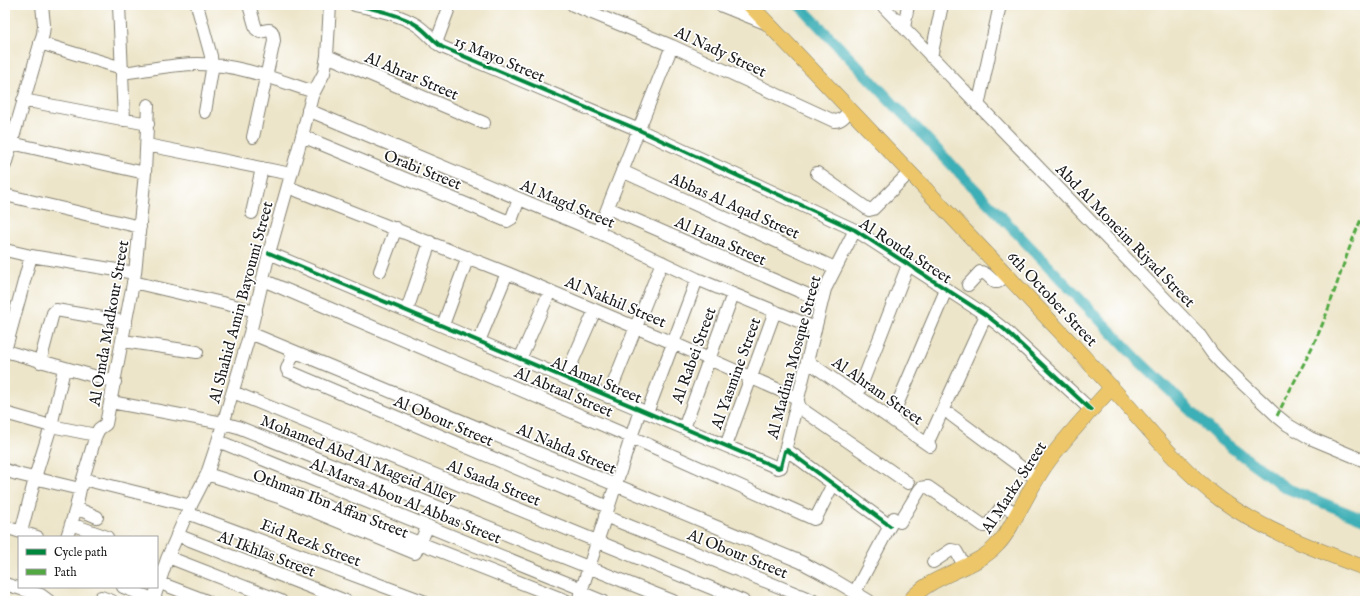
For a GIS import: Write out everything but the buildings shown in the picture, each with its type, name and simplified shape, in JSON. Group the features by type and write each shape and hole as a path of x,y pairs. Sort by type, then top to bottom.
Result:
{"main road":[{"name":"6th October Street","path":"750,5 1007,275 1112,387 1170,454 1196,479 1221,499 1249,518 1274,532 1365,568"},
{"name":"Al Markz Street","path":"910,601 926,586 940,577 979,560 1000,543 1037,479 1054,454 1112,387"}],"street":[{"path":"5,165 10,135 23,100 40,44 44,25 42,5"},
{"path":"119,5 124,120"},
{"path":"197,5 211,56 212,65 205,112"},
{"path":"249,5 257,30 260,32 268,29 271,30 274,41 253,137"},
{"name":"Al Shahid Amin Bayoumi Street","path":"158,588 164,557 177,536 207,474 250,333 308,110 314,92 324,73 327,56 330,5"},
{"path":"436,44 450,5"},
{"name":"Al Nady Street","path":"573,5 672,46 834,121 840,120 850,109"},
{"path":"720,5 768,24"},
{"name":"Abd Al Moneim Riyad Street","path":"882,5 1198,333 1222,364 1277,416 1310,438 1365,461"},
{"path":"904,28 908,5"},
{"path":"931,57 942,5"},
{"path":"978,106 1000,5"},
{"name":"15 Mayo Street","path":"362,6 409,20 424,31 436,44 639,130"},
{"path":"40,44 122,71 181,65 212,65 234,68 314,92"},
{"path":"598,232 672,46"},
{"name":"Al Ahrar Street","path":"327,56 484,123"},
{"path":"23,100 148,124"},
{"name":"Al Omda Madkour Street","path":"67,536 96,435 99,429 106,424 123,341 134,277 140,227 147,145 148,105"},
{"name":"Al Magd Street","path":"308,110 598,232 697,279 815,328"},
{"name":"Al Rouda Street","path":"639,130 854,230 986,315 1005,330 1091,410"},
{"path":"10,135 145,173"},
{"name":"Orabi Street","path":"302,136 507,221 512,218 519,199"},
{"path":"147,145 291,174"},
{"path":"252,213 262,168"},
{"name":"Abbas Al Aqad Street","path":"622,171 835,268"},
{"path":"817,173 869,210 873,209 910,172"},
{"name":"Al Nakhil Street","path":"288,187 396,228 507,273 709,358 797,398"},
{"path":"5,195 140,227"},
{"name":"Al Hana Street","path":"608,208 822,301"},
{"path":"380,271 396,228"},
{"name":"Al Madina Mosque Street","path":"785,451 825,289 854,230"},
{"path":"407,310 430,242"},
{"path":"5,250 134,277 256,311"},
{"name":"Al Amal Street","path":"270,254 443,325 643,412 779,468 781,466 785,451"},
{"path":"31,256 5,351 64,369 115,382"},
{"path":"443,325 468,257"},
{"path":"608,397 662,262"},
{"path":"857,396 908,265"},
{"path":"968,286 980,272 984,272 995,282 998,282 1007,275"},
{"path":"479,341 507,273"},
{"path":"580,594 631,437 673,343 697,279"},
{"name":"Al Abtaal Street","path":"263,280 631,437 814,519 816,518 833,484"},
{"path":"891,419 946,290"},
{"path":"520,359 550,291"},
{"name":"Al Rabei Street","path":"684,428 733,294"},
{"path":"40,362 53,313 56,310 126,322"},
{"path":"565,378 594,310"},
{"name":"Al Yasmine Street","path":"726,446 775,311"},
{"name":"Al Ahram Street","path":"807,361 929,445 986,315"},
{"name":"Al Nahda Street","path":"250,333 800,562 829,577 860,597"},
{"path":"123,341 197,352"},
{"name":"Al Obour Street","path":"294,352 287,368 288,371 607,512 814,601"},
{"path":"21,532 35,478 51,426 64,369"},
{"name":"Al Saada Street","path":"232,392 743,601"},
{"path":"797,398 800,408 908,483"},
{"name":"Mohamed Abd Al Mageid Alley","path":"111,402 238,427 674,601"},
{"path":"5,413 51,426 96,435"},
{"path":"951,415 1037,479"},
{"name":"Al Marsa Abou Al Abbas Street","path":"218,441 428,526 580,594 602,601"},
{"path":"785,451 787,450 833,484 895,520"},
{"path":"280,493 285,468"},
{"name":"Eid Rezk Street","path":"5,470 35,478 82,484 189,509 423,601"},
{"name":"Othman Ibn Affan Street","path":"207,474 280,493 415,553 428,526"},
{"path":"860,597 895,520 921,488 928,488 984,526 988,525 1003,507 1006,507 1017,514"},
{"path":"76,508 97,517"},
{"path":"71,524 104,536"},
{"path":"5,527 34,536"},
{"name":"Al Ikhlas Street","path":"177,536 346,601"},
{"path":"420,543 567,601"},
{"path":"933,562 951,550 956,551 965,567"},
{"path":"164,557 280,601"},
{"path":"160,583 207,601"},
{"path":"5,584 43,596"},
{"path":"125,588 153,600"},
{"name":"Al Shahid Amin Bayoumi Street","path":"153,600 158,588"}],"waterway":[{"path":"799,5 1139,361 1221,440 1286,488 1365,520"}],"marked path":[{"path":"1277,416 1321,328 1349,249 1365,211"}],"cycle path":[{"path":"355,5 379,10 412,22 442,47 639,130 855,230 986,315 1005,330 1091,410"},
{"path":"269,253 778,468 781,467 785,451 787,450 890,526"}]}
